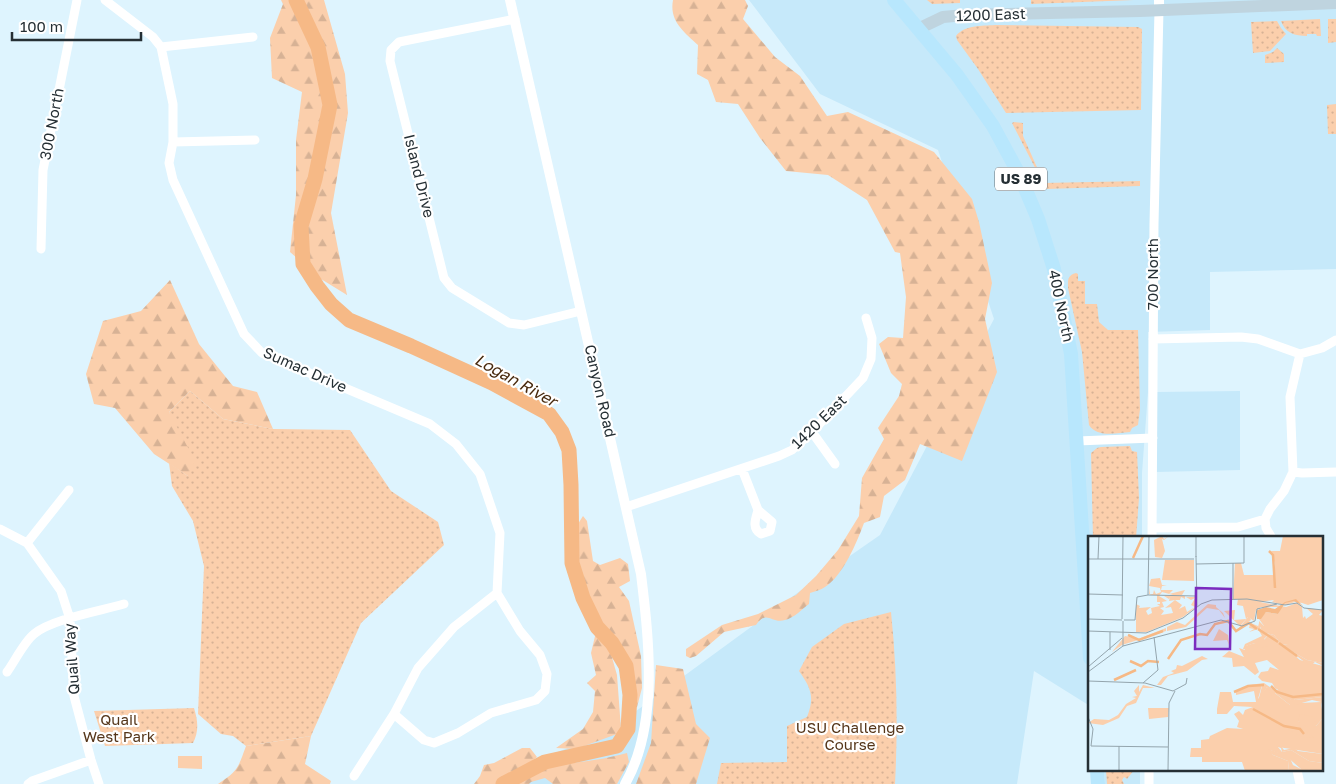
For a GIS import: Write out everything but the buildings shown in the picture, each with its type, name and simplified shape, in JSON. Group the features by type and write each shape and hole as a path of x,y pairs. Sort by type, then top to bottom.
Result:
{"main road":[{"name":"400 North","path":"894,0 957,75 993,126 1019,174 1038,219 1054,270 1071,354 1088,625"},
{"name":"1200 East","path":"918,30 943,17 966,15 1159,5 1336,3"}],"street":[{"name":"300 North","path":"41,249 42,170 77,0"},
{"path":"105,0 154,37 161,47 253,37"},
{"name":"Canyon Road","path":"510,0 641,574 648,658 648,702 642,740 631,774 625,784"},
{"name":"700 North","path":"1152,536 1154,224 1159,5"},
{"name":"Island Drive","path":"515,19 399,42 391,50 390,61 444,278 452,288 509,323 524,325 581,311"},
{"name":"Sumac Drive","path":"161,47 173,104 173,142 169,163 173,180 244,334 262,353 430,424 456,444 480,474 500,533 497,593"},
{"path":"173,142 255,140"},
{"name":"1420 East","path":"626,506 779,456 792,450 812,432 863,378 871,359 872,338 866,318"},
{"path":"1153,339 1258,339 1300,354 1322,348 1336,340"},
{"path":"1271,536 1266,528 1265,519 1284,491 1293,472 1290,397 1300,354"},
{"path":"812,432 835,464"},
{"path":"1077,441 1153,438"},
{"path":"742,468 758,510"},
{"path":"1293,472 1336,472"},
{"path":"27,543 69,490"},
{"path":"1152,528 1238,527 1265,519"},
{"name":"Quail Way","path":"0,529 27,543 61,591 70,619 74,696 99,784"},
{"path":"354,776 394,714 418,668 454,627 497,593 520,631 540,655 547,674 545,691 536,700 491,713 458,733 434,743 424,740 394,714"},
{"path":"7,672 33,635 46,626 124,604"},
{"path":"28,784 91,760"}],"shaded area":[{"path":"749,0 1336,0 1336,269 1210,272 1210,330 1148,332 1148,392 1142,473 1142,536 1088,536 1088,705 1034,671 1017,784 476,784 606,733 811,583 880,535 994,319 938,150 820,94"},
{"path":"1240,391 1240,470 1156,472 1157,392"},
{"path":"1104,772 1140,772 1140,784 1105,784"}],"green space":[{"path":"281,0 324,0 345,74 348,113 331,213 347,295 321,279 290,252 296,195 296,140 302,92 272,78 270,38 283,4"},
{"path":"673,0 745,0 748,6 743,19 775,57 800,76 827,116 848,112 934,152 972,199 979,222 992,283 985,319 997,372 962,461 920,444 905,480 884,496 880,517 864,523 853,549 838,575 825,587 810,593 809,604 788,619 780,621 766,617 756,625 724,632 696,656 690,658 686,656 686,649 722,625 758,614 796,595 816,576 838,550 859,516 862,478 884,439 878,428 899,396 902,384 891,373 879,344 888,337 903,338 906,297 900,253 895,252 867,200 828,175 786,171 760,138 738,104 716,102 708,80 697,74 698,45 683,31 675,20 672,7"},
{"path":"927,0 960,0 960,3 932,4"},
{"path":"1031,0 1134,0 1031,4"},
{"path":"1320,19 1321,36 1316,34 1307,34 1307,36 1295,34 1288,31 1281,21"},
{"path":"1328,19 1336,19 1336,42 1328,43"},
{"path":"1277,21 1286,34 1270,51 1253,53 1251,22"},
{"path":"995,25 1138,27 1142,29 1141,110 1006,113 956,36 959,32 968,28"},
{"path":"1277,48 1284,54 1284,62 1265,63 1265,55"},
{"path":"1336,104 1336,134 1328,134 1327,105"},
{"path":"1012,123 1023,123 1023,136 1044,183 1140,181 1140,186 1046,189"},
{"path":"1076,273 1078,274 1078,281 1085,281 1085,304 1097,304 1099,322 1108,330 1138,330 1140,409 1138,425 1132,428 1130,432 1102,433 1097,432 1089,425 1082,352 1068,288 1070,277"},
{"path":"170,280 199,344 233,386 257,392 273,429 223,419 190,391 169,412 195,461 188,476 154,454 115,408 94,404 86,374 103,321 141,311"},
{"path":"190,391 223,419 273,429 350,430 391,491 438,522 444,545 361,623 311,736 246,746 233,736 221,734 198,714 204,566 193,521 172,486 169,463 188,476 169,412"},
{"path":"1130,446 1132,451 1137,452 1139,498 1136,536 1093,536 1091,453 1101,447"},
{"path":"583,516 587,521 593,561 600,565 620,558 628,564 630,581 619,587 629,601 641,656 642,688 637,707 633,708 628,656 614,652 611,654 617,675 621,729 617,734 576,749 556,748 583,729 593,712 595,691 587,683 596,675 591,653 596,632 604,629 592,607 578,565 576,527"},
{"name":"USU Challenge Course","path":"891,612 896,698 895,784 717,784 721,763 787,762 787,726 807,717 811,704 809,688 799,671 812,647 844,624"},
{"path":"656,665 683,669 696,724 710,738 696,784 636,784 651,743"},
{"name":"Quail West Park","path":"194,708 197,726 193,743 105,746 94,711"},
{"path":"311,736 305,764 331,781 330,784 218,784 230,776 237,768 246,746"},
{"path":"522,748 530,748 537,757 521,771 601,759 627,753 629,762 617,784 553,784 545,778 529,784 474,784 480,776 484,765 494,763"},
{"path":"178,756 202,756 202,769 178,768"},
{"path":"1106,772 1132,772 1127,779 1124,777 1122,780 1124,784 1107,784"}],"waterway":[{"name":"Logan River","path":"296,0 318,47 330,105 315,179 301,226 303,264 331,304 349,320 492,383 549,414 562,432 569,450 572,563 583,598 597,627 612,643 626,666 630,695 628,729 617,746 545,762 503,784"}]}
